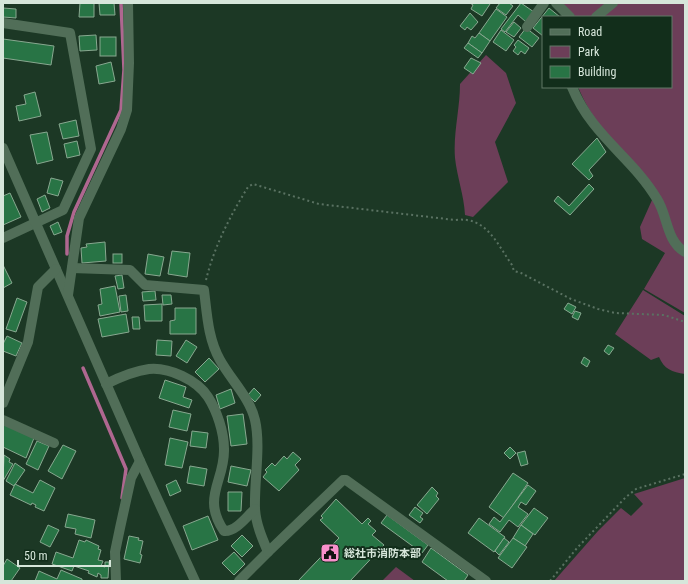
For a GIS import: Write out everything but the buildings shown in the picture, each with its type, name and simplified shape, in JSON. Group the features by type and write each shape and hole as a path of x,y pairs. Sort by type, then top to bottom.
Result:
{"street":[{"path":"68,295 79,218 121,129 127,110 130,63 128,3"},
{"path":"527,27 544,3"},
{"path":"556,3 569,16"},
{"path":"597,16 613,3"},
{"path":"3,23 70,33 91,149 63,210 3,238"},
{"path":"572,88 586,115 602,136 632,167 657,198 675,244 685,252"},
{"path":"3,149 140,461 195,581"},
{"path":"72,268 130,270 145,285 204,290 210,338 220,359 251,406 256,422 256,509 258,524 268,552"},
{"path":"3,403 28,342 38,288 56,269"},
{"path":"106,384 128,373 150,369 166,371 195,384 208,397 223,436 224,452 215,491 214,509 218,522 224,531 228,532 256,509"},
{"path":"3,420 54,443"},
{"path":"116,581 115,552 131,478 140,461"},
{"path":"239,581 342,480 346,480 486,581"}],"path":[{"path":"204,290 210,261 228,222 248,187 253,184 319,204 455,220 464,219 476,221 487,229 512,265 514,271 521,273 571,299 615,313 664,315 685,322"},
{"path":"550,581 577,548 626,497 636,489 685,474"}],"green space":[{"path":"562,3 685,4 685,313 644,289 665,253 642,239 640,227 656,191 612,142 593,116 578,88 672,88 672,16 575,16"},
{"path":"486,55 506,73 516,103 495,142 508,182 473,217 465,215 455,158 455,139 460,84"},
{"path":"643,290 685,316 685,374 669,369 663,364 659,357 651,360 615,334"},
{"path":"685,478 685,581 554,581 598,531 621,508 631,516 643,504 634,494"},
{"path":"396,567 415,581 382,581"}],"waterway":[{"path":"67,254 67,236 74,212 121,110 124,70 121,3"},
{"path":"83,368 126,469 122,498"}],"place":[{"name":"総社市消防本部","path":"330,553"}]}
